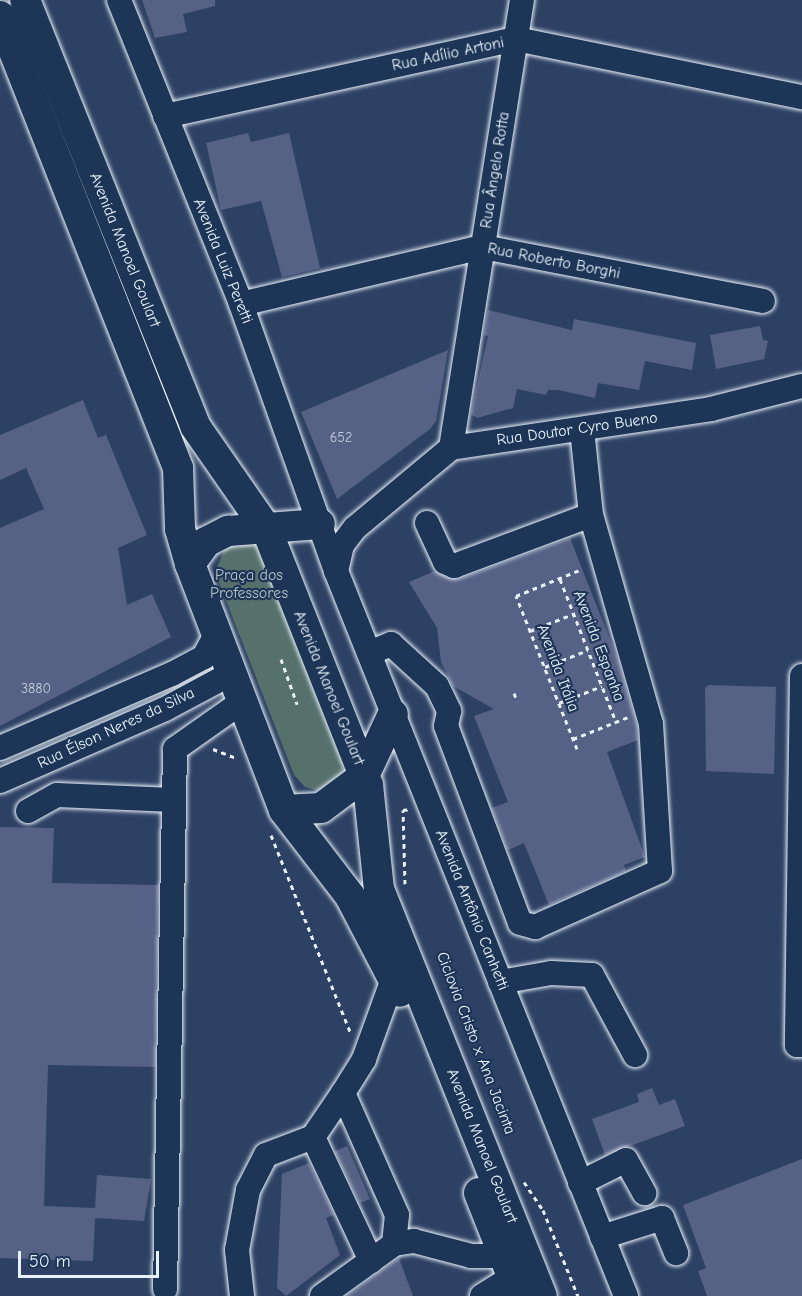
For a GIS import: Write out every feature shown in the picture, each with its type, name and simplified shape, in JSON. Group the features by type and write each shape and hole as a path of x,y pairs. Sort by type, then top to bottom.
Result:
{"main road":[{"name":"Avenida Manoel Goulart","path":"25,0 195,426 266,528 364,776 379,889 542,1296"},
{"name":"Avenida Manoel Goulart","path":"0,16 178,468 180,529 190,564 243,701 277,821 350,896 394,976 512,1276"},
{"path":"190,564 206,542 221,535 266,528 320,524"},
{"path":"277,821 321,808 364,776 393,714"}],"street":[{"name":"Avenida Luiz Peretti","path":"119,0 242,304 320,524"},
{"name":"Rua Ângelo Rotta","path":"451,448 522,0"},
{"name":"Rua Adílio Artoni","path":"165,116 516,39 802,98"},
{"name":"Rua Roberto Borghi","path":"242,304 483,247 763,301"},
{"name":"Rua Doutor Cyro Bueno","path":"336,571 342,544 371,510 451,448 711,409 802,386"},
{"path":"369,653 391,644 437,686 449,711 446,726 520,923 535,927 654,875 663,860 651,724 591,515 582,429"},
{"name":"Rua Doutor Cyro Bueno","path":"320,524 371,510"},
{"path":"427,523 445,562 454,566 591,515"},
{"name":"Avenida Antônio Canhetti","path":"320,524 336,571 626,1296"},
{"name":"Rua Élson Neres da Silva","path":"0,748 204,657 217,633"},
{"name":"Rua Élson Neres da Silva","path":"0,781 165,709 232,673"},
{"path":"799,1045 802,676"},
{"path":"165,1288 175,748 243,701"},
{"path":"22,738 33,766"},
{"path":"28,811 57,795 173,800"},
{"path":"501,981 551,973 592,975 635,1055"},
{"path":"242,1296 237,1250 248,1190 266,1155 313,1137 364,1059 394,976"},
{"path":"343,1093 397,1215 394,1244"},
{"path":"313,1137 371,1261"},
{"path":"580,1183 626,1160 644,1193"},
{"path":"602,1237 662,1218 676,1253"},
{"path":"322,1296 394,1244 414,1241 471,1256 512,1276"},
{"path":"482,1296 512,1276"}],"path":[{"path":"560,579 582,569"},
{"name":"Avenida Itália","path":"560,579 516,596 577,749"},
{"name":"Avenida Espanha","path":"560,579 616,722"},
{"path":"530,631 573,614"},
{"path":"544,667 588,650"},
{"path":"281,659 297,704"},
{"path":"558,703 602,686"},
{"path":"514,693 517,701"},
{"path":"572,739 639,713"},
{"path":"206,746 241,762"},
{"path":"405,891 403,810 429,804"},
{"path":"277,821 353,1038"},
{"path":"520,1177 543,1210 578,1296"}],"green space":[{"name":"Praça dos Professores","path":"257,544 344,757 343,777 320,791 305,787 294,775 215,572 226,546"}],"building":[{"path":"142,0 215,0 215,6 183,14 187,32 155,38"},
{"path":"248,133 251,142 289,133 320,268 282,277 261,201 221,210 206,143"},
{"path":"488,310 572,330 574,319 696,343 692,370 645,361 639,390 598,383 595,398 558,390 548,390 546,395 517,389 513,408 477,418 471,414 488,336 484,335"},
{"path":"760,326 763,340 768,341 764,359 716,369 710,335"},
{"path":"448,350 436,421 430,429 337,499 301,412"},
{"path":"83,400 98,438 106,435 147,535 118,548 127,605 152,594 171,637 0,726 0,528 44,509 26,468 0,480 0,435"},
{"path":"570,538 618,660 637,726 638,740 607,752 645,857 624,865 626,871 549,905 524,843 508,850 492,808 508,802 474,716 494,709 453,686 441,662 437,628 409,582 435,571 459,579"},
{"path":"709,685 776,687 774,774 706,771 705,688"},
{"path":"0,827 54,828 52,883 158,885 155,1067 48,1065 44,1206 95,1208 97,1175 151,1179 144,1221 95,1218 93,1261 0,1258"},
{"path":"652,1088 659,1105 675,1099 685,1126 605,1155 592,1119 639,1102 637,1094"},
{"path":"347,1146 370,1199 360,1203 335,1151"},
{"path":"802,1159 802,1296 707,1296 698,1271 706,1268 683,1205"},
{"path":"309,1163 334,1215 326,1218 340,1255 286,1296 277,1288 282,1174"},
{"path":"399,1258 413,1296 347,1296 359,1287"}]}
